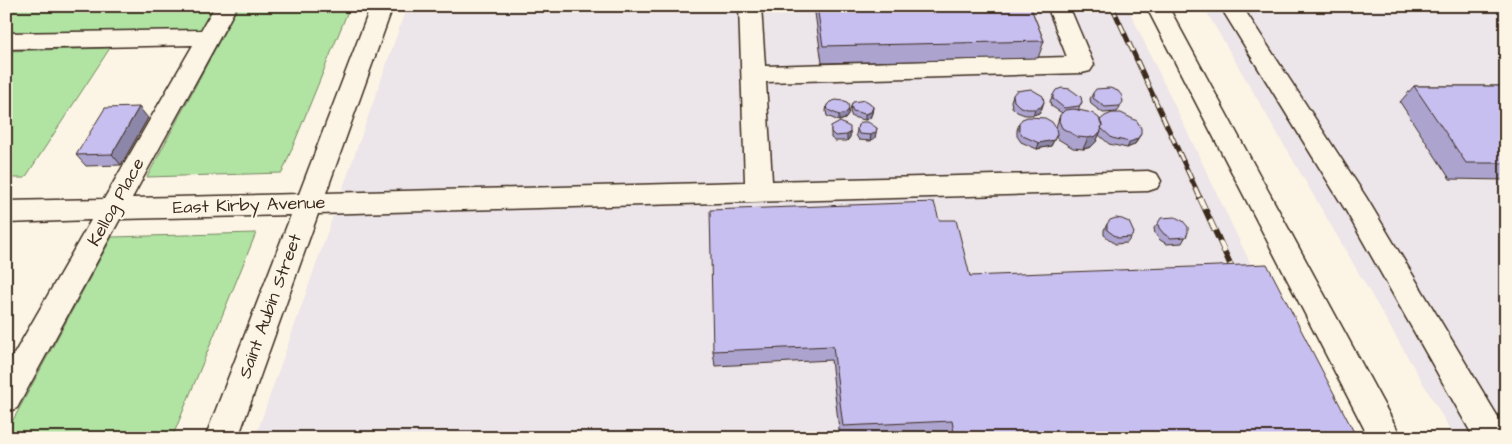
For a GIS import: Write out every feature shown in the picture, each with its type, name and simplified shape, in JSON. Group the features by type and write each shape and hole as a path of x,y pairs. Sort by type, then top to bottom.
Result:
{"street":[{"name":"Kellog Place","path":"6,398 226,6"},
{"name":"Saint Aubin Street","path":"221,438 382,6"},
{"path":"750,6 759,191"},
{"path":"753,74 1082,65 1058,6"},
{"path":"1157,6 1386,438"},
{"path":"1230,6 1356,204 1492,438"},
{"path":"6,41 208,37"},
{"name":"East Kirby Avenue","path":"6,212 1148,181"}],"shaded area":[{"path":"407,6 1127,6 1334,438 255,438"},
{"path":"1203,6 1506,6 1506,438 1455,438"}],"green space":[{"path":"17,6 215,6 201,31 6,34 6,19"},
{"path":"238,6 350,6 282,173 147,177"},
{"path":"110,48 25,178 6,178 6,51"},
{"path":"256,233 172,438 6,438 6,433 112,237"}],"building":[{"path":"817,6 1030,6 1044,41 823,46"},
{"path":"1414,86 1506,86 1506,163 1466,163"},
{"path":"1062,88 1070,89 1081,97 1082,102 1079,106 1064,108 1053,99 1056,90"},
{"path":"1110,88 1118,91 1122,96 1123,102 1120,106 1105,107 1093,98 1093,93 1096,89"},
{"path":"1031,89 1043,96 1044,102 1041,107 1027,109 1019,106 1014,101 1013,95 1016,91"},
{"path":"836,100 848,104 849,109 846,113 839,115 828,110 827,105"},
{"path":"865,100 873,107 871,112 865,114 853,111 851,106 853,102"},
{"path":"139,107 112,154 76,155 105,108"},
{"path":"1074,109 1092,113 1099,118 1102,125 1101,131 1096,136 1088,138 1078,137 1062,128 1059,121 1060,115 1065,110"},
{"path":"1112,113 1121,113 1137,121 1141,128 1141,134 1137,139 1130,142 1112,138 1101,128 1100,120"},
{"path":"1028,117 1045,118 1052,122 1057,134 1054,140 1039,143 1023,136 1019,130 1019,124 1022,119"},
{"path":"840,122 850,127 850,132 847,135 835,136 831,132 831,127"},
{"path":"862,122 868,122 877,128 876,132 871,135 859,134 858,125"},
{"path":"934,202 939,220 956,220 970,276 1267,264 1357,438 955,438 952,421 843,426 833,346 713,351 710,210"},
{"path":"1175,217 1183,221 1188,227 1186,237 1171,238 1159,228 1158,223 1161,218"},
{"path":"1116,218 1129,222 1134,233 1131,237 1118,238 1107,230 1107,224 1110,220"}],"railway":[{"path":"1112,6 1201,200"},
{"path":"1200,198 1237,279"}]}
